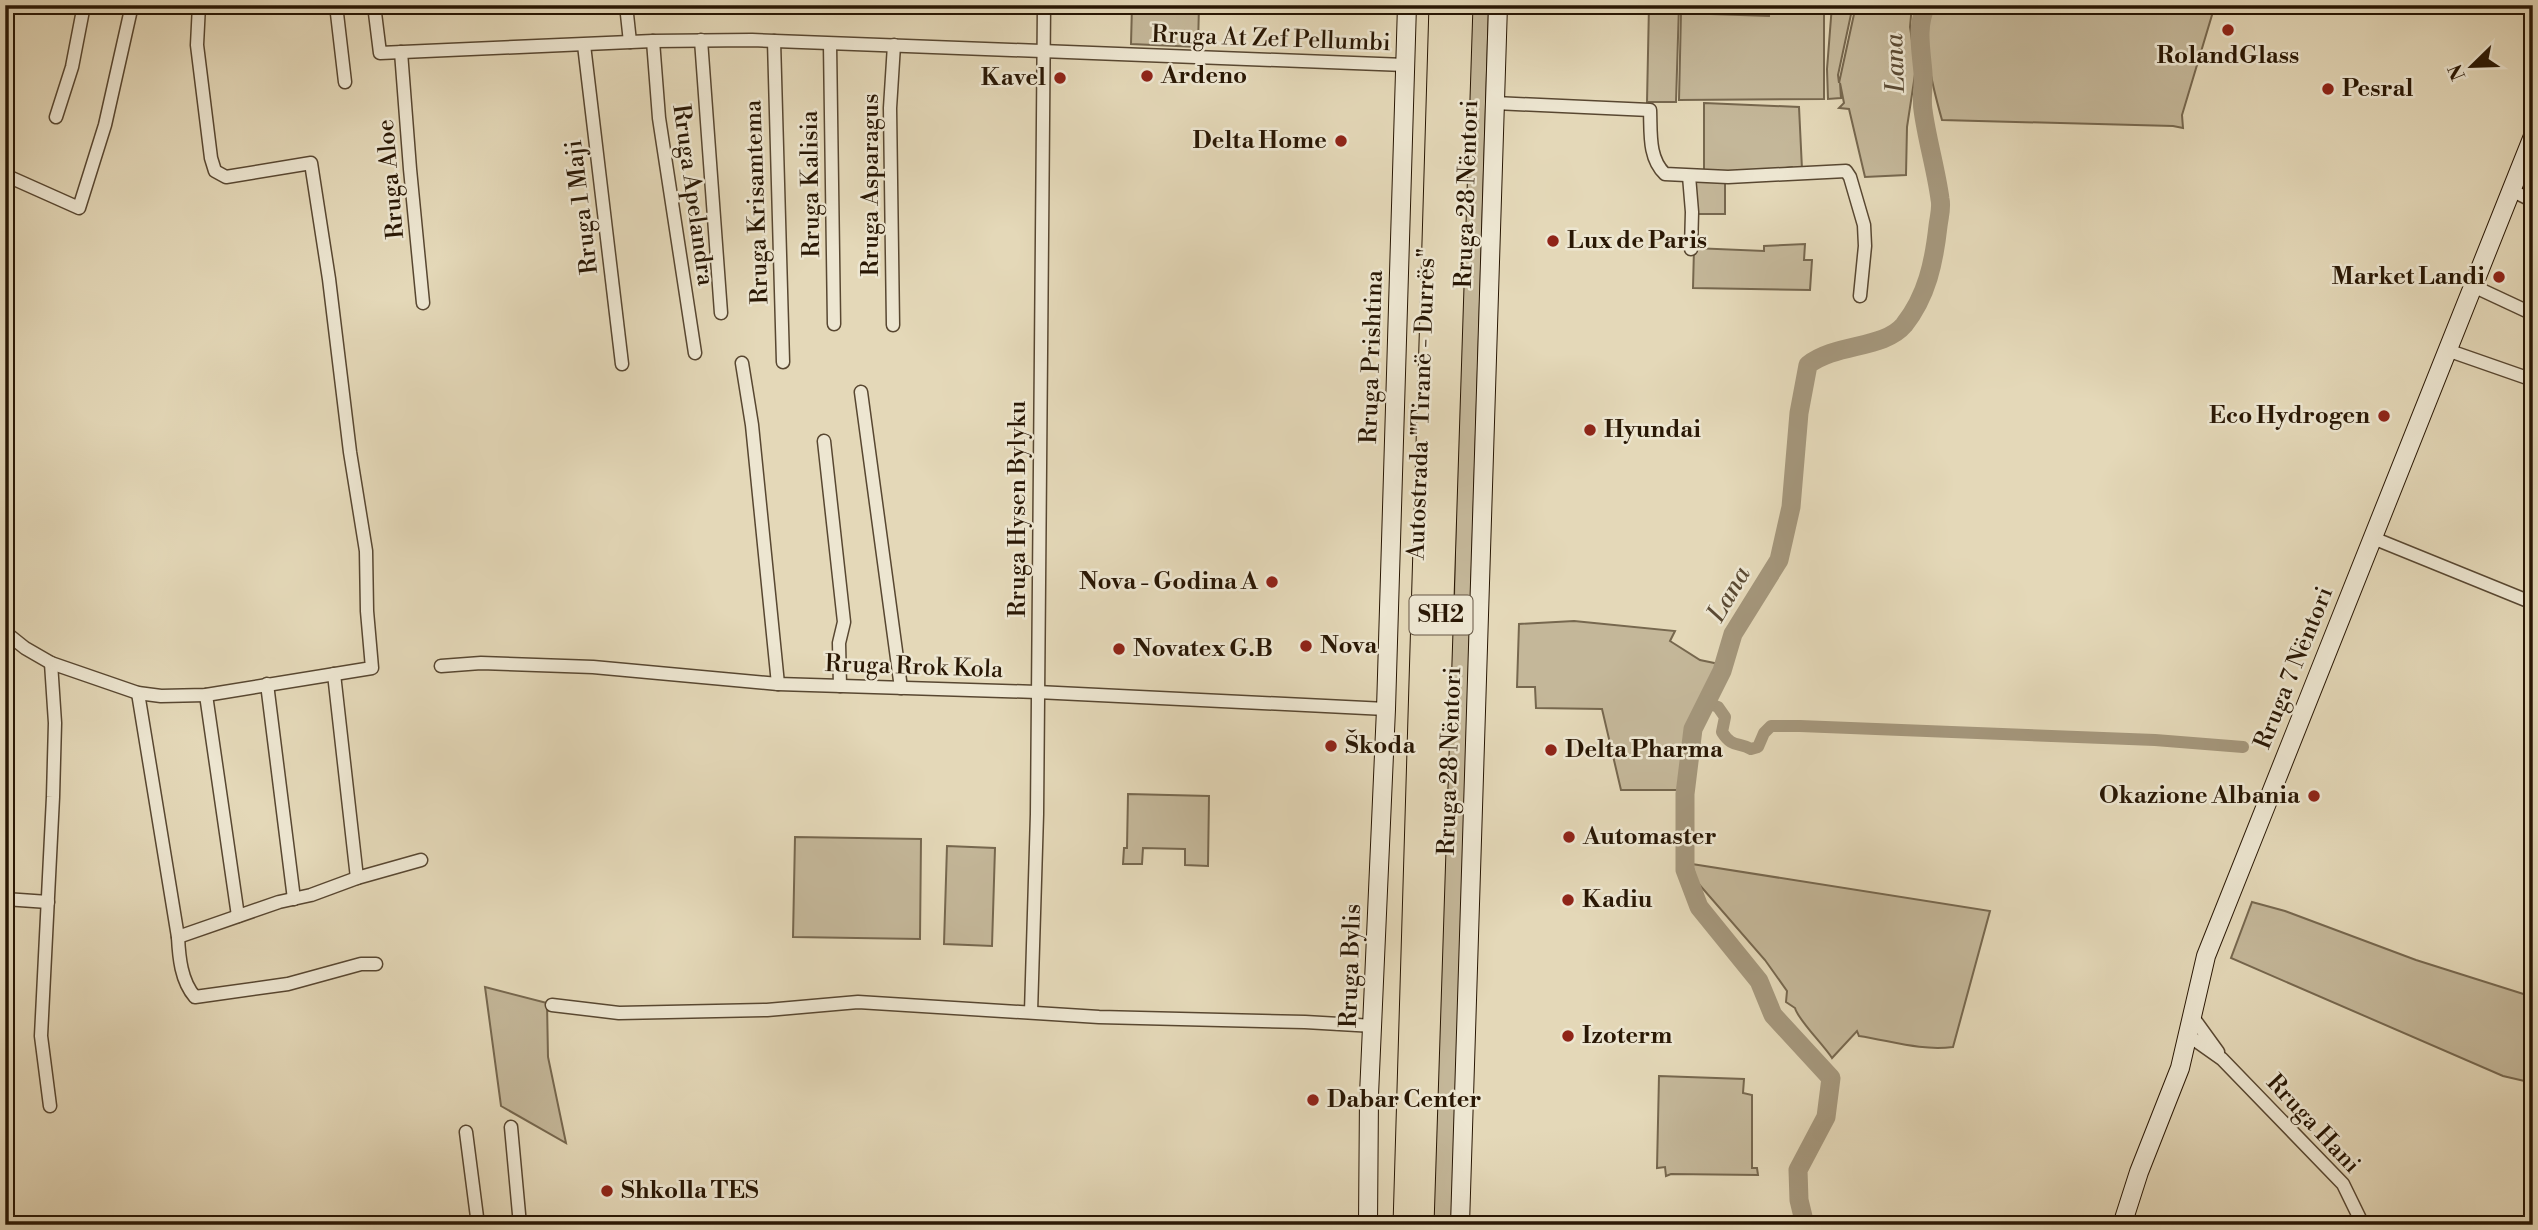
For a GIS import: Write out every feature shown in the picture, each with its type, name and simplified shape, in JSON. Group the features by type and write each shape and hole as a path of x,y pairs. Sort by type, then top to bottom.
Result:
{"highway":[{"name":"Autostrada \"Tiranë - Durrës\"","path":"1405,1225 1441,5"},
{"name":"Autostrada \"Tiranë - Durrës\"","path":"1422,1225 1461,5"}],"main road":[{"name":"Rruga Prishtina","path":"1386,709 1408,5"},
{"name":"Rruga 28 Nëntori","path":"1460,1225 1498,5"},
{"name":"Rruga 7 Nëntori","path":"2122,1225 2139,1172 2180,1068 2206,956 2533,136"},
{"name":"Rruga Bylis","path":"1368,1225 1369,1095 1386,709"}],"street":[{"path":"56,117 72,67 84,5"},
{"path":"5,175 79,208 104,125 132,5"},
{"path":"5,632 51,663 138,693 161,696 206,695 372,668 366,551 311,163 226,177 215,171 211,158 197,45 200,5"},
{"path":"336,5 345,82"},
{"name":"Rruga At Zef Pellumbi","path":"374,5 380,53 701,40 1042,50 1177,58 1405,65"},
{"path":"626,5 631,42"},
{"name":"Rruga Hysen Bylyku","path":"1031,1012 1036,896 1044,5"},
{"path":"701,40 721,313"},
{"name":"Rruga Apelandra","path":"653,41 659,118 695,353"},
{"name":"Rruga Krisamtema","path":"774,41 783,362"},
{"name":"Rruga Kalisia","path":"830,44 834,324"},
{"name":"Rruga 1 Maji","path":"584,45 622,364"},
{"name":"Rruga Asparagus","path":"893,325 890,108 894,45"},
{"name":"Rruga Aloe","path":"401,52 423,303"},
{"path":"1494,103 1650,110 1654,162 1665,174 1728,177 1846,172 1850,177 1864,225 1865,246 1860,296"},
{"path":"1689,176 1691,249"},
{"path":"2511,190 2533,201"},
{"path":"2473,286 2533,314"},
{"path":"2447,350 2533,380"},
{"path":"743,363 752,425 778,684"},
{"path":"861,392 901,688"},
{"path":"824,441 844,622 839,643 840,686"},
{"path":"2373,538 2533,603"},
{"path":"50,1107 41,1035 55,723 51,663"},
{"name":"Rruga Rrok Kola","path":"441,666 481,663 593,667 778,684 1037,692 1386,709"},
{"path":"334,674 358,878"},
{"path":"267,684 294,899"},
{"path":"138,693 178,937 178,955 191,993 199,998 288,984 361,964 376,964"},
{"path":"206,695 238,916"},
{"path":"178,937 421,860"},
{"path":"5,899 48,902"},
{"path":"552,1005 619,1013 767,1010 858,1002 1099,1017 1374,1026"},
{"name":"Rruga Hani","path":"2192,1016 2222,1059 2343,1184 2363,1225"},
{"name":"Rruga Hani","path":"2188,1035 2222,1059"},
{"path":"511,1127 520,1225"},
{"path":"466,1132 478,1225"}],"shaded area":[{"path":"1132,5 1199,5 1198,47 1131,44"},
{"path":"1466,5 1489,5 1452,1225 1429,1225 1448,615 1454,599"},
{"path":"1649,5 1679,5 1676,102 1647,102"},
{"path":"1770,5 1824,5 1824,99 1679,100 1681,13 1769,16"},
{"path":"1832,5 1853,5 1838,75 1839,83 1856,5 1912,5 1910,27 1916,68 1907,127 1906,175 1865,177 1849,109 1839,108 1844,103 1840,83 1841,98 1828,99 1827,69"},
{"path":"1932,5 2215,5 2182,115 2183,128 1942,120 1931,78 1927,47 1928,18"},
{"path":"1704,103 1799,107 1802,169 1794,171 1792,167 1769,171 1704,171"},
{"path":"1725,179 1725,214 1694,214 1695,181"},
{"path":"1805,244 1804,260 1812,260 1810,290 1693,288 1694,248 1764,251 1764,246"},
{"path":"1574,621 1675,631 1670,641 1700,660 1719,664 1689,726 1681,790 1621,790 1602,709 1536,708 1535,687 1517,687 1519,624"},
{"path":"1128,794 1209,796 1208,866 1185,865 1185,849 1143,848 1142,864 1123,864 1124,848 1127,848"},
{"path":"795,837 921,839 920,939 793,937"},
{"path":"947,846 995,848 992,946 944,944"},
{"path":"1692,864 1990,911 1953,1047 1906,1045 1859,1036 1857,1031 1832,1058 1795,1008 1786,1002 1787,991 1765,960 1697,882"},
{"path":"2252,902 2285,911 2416,960 2533,997 2533,1083 2503,1076 2231,958"},
{"path":"485,987 547,1003 548,1057 566,1143 501,1106"},
{"path":"1659,1076 1744,1079 1743,1093 1752,1095 1752,1168 1757,1168 1758,1175 1666,1176 1665,1167 1657,1168"}],"waterway":[{"name":"Lana","path":"1805,1225 1799,1200 1798,1170 1826,1117 1831,1078 1773,1015 1759,981 1699,907 1685,870 1685,794 1693,729 1722,671 1733,634 1779,560 1791,507 1799,413 1808,365 1832,353 1895,333 1912,314 1928,278 1941,206 1922,105 1920,30 1926,5"},
{"path":"1708,703 1718,707 1725,717 1722,732 1726,737 1732,743 1751,749 1758,747 1764,733 1771,726 2155,740 2243,747"}],"place":[{"name":"RolandGlass","path":"2228,30"},
{"name":"Ardeno","path":"1147,76"},
{"name":"Kavel","path":"1060,78"},
{"name":"Pesral","path":"2328,89"},
{"name":"Delta Home","path":"1341,141"},
{"name":"Lux de Paris","path":"1553,241"},
{"name":"Market Landi","path":"2499,277"},
{"name":"Eco Hydrogen","path":"2384,416"},
{"name":"Hyundai","path":"1590,430"},
{"name":"Nova - Godina A","path":"1272,582"},
{"name":"Nova","path":"1306,646"},
{"name":"Novatex G.B","path":"1119,649"},
{"name":"Škoda","path":"1331,746"},
{"name":"Delta Pharma","path":"1551,750"},
{"name":"Okazione Albania","path":"2314,796"},
{"name":"Automaster","path":"1569,837"},
{"name":"Kadiu","path":"1568,900"},
{"name":"Izoterm","path":"1568,1036"},
{"name":"Dabar Center","path":"1313,1100"},
{"name":"Shkolla TES","path":"607,1191"}]}
